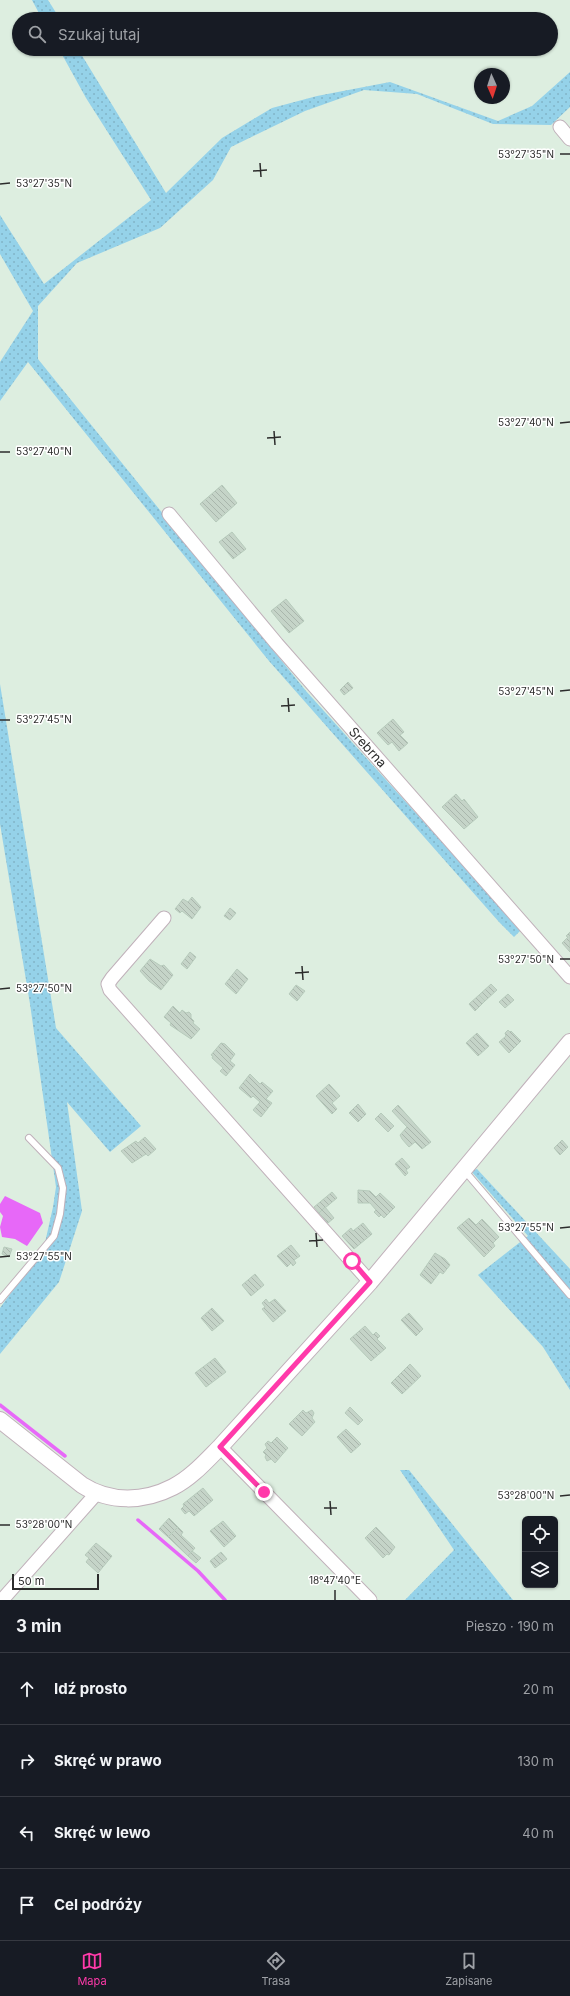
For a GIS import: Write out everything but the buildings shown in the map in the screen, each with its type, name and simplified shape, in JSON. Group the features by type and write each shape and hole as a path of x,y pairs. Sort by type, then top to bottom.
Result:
{"street":[{"path":"560,127 570,139"},
{"name":"Srebrna","path":"169,514 277,644 570,977"},
{"path":"164,918 112,978 108,984 110,990 370,1282"},
{"path":"0,1420 76,1481 96,1494 115,1498 151,1496 174,1487 194,1472 220,1447 370,1282 570,1042"},
{"path":"220,1447 370,1600"},
{"path":"2,1600 96,1494"}],"lane":[{"path":"0,1300 54,1236 60,1214 63,1188 58,1168 29,1138"},
{"path":"463,1169 570,1295"}],"shaded area":[{"path":"32,0 48,0 56,12 38,12"},
{"path":"63,56 82,56 166,193 222,138 272,108 317,96 390,82 498,121 532,106 570,72 570,107 551,125 493,124 417,94 364,90 305,111 231,147 213,180 160,228 77,263 38,306 38,359 306,691 521,930 514,937 499,922 269,661 28,362 0,401 0,362 33,311 0,254 0,215 44,284 151,200 86,98"},
{"path":"0,684 56,1028 141,1126 110,1152 67,1102 82,1211 59,1282 0,1354 0,1308 44,1247 56,1187 30,1004 0,824"},
{"path":"477,1169 570,1269 570,1390 543,1347 478,1275 528,1236 471,1171"},
{"path":"5,1196 40,1213 43,1223 27,1246 15,1239 2,1237 0,1227 3,1216 0,1212 0,1204"},
{"path":"400,1470 409,1470 513,1600 405,1600 454,1550"}],"waterway":[{"path":"0,1405 65,1456"},
{"path":"138,1520 198,1571 225,1600"}],"route":[{"path":"264,1492 220,1447 370,1282 352,1261"}]}
